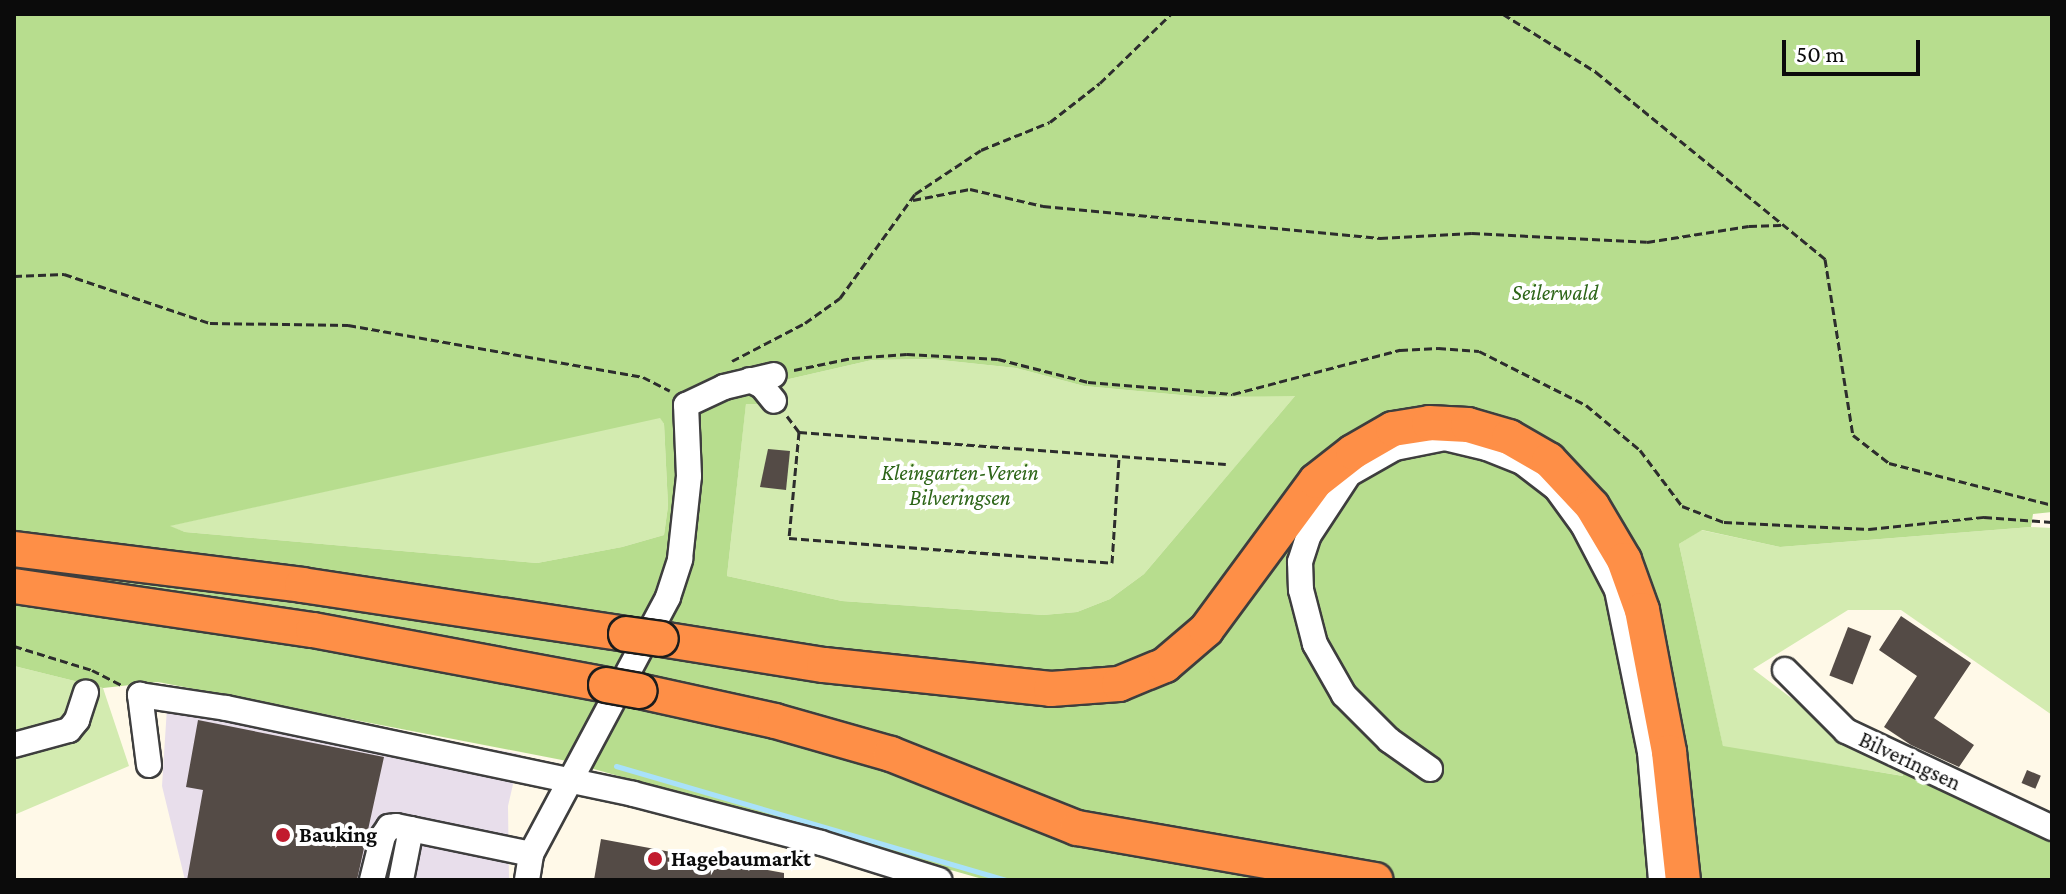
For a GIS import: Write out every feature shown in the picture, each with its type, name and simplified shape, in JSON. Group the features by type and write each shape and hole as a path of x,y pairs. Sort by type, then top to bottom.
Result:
{"highway":[{"path":"14,549 302,585 824,665 1051,689 1119,684 1165,665 1206,630 1316,481 1353,452 1393,429 1429,423 1468,425 1509,437 1549,460 1592,506 1624,560 1642,610 1660,752 1683,880"},
{"path":"14,586 313,630 622,688 775,721 891,754 1077,828 1376,880"}],"street":[{"path":"527,880 531,854 668,597 680,559 689,476 686,405 724,387 774,375"},
{"path":"750,380 762,386 774,401"},
{"path":"1430,769 1389,740 1344,695 1315,644 1301,590 1300,562 1309,535 1331,496 1349,474 1395,448 1445,438 1487,448 1522,462 1556,488 1583,525 1617,590 1660,752 1661,880"},
{"name":"Bilveringsen","path":"1785,670 1846,731 2052,828"},
{"path":"14,745 69,730 77,720 86,692"},
{"path":"149,765 140,695 226,708 633,794 821,843 939,880"},
{"path":"372,880 383,836 389,827 531,854"},
{"path":"401,880 411,829"}],"path":[{"path":"728,364 805,323 840,298 911,201 981,150 1050,122 1100,83 1171,14"},
{"path":"1503,14 1596,72 1825,259 1853,435 1889,463 2052,505"},
{"path":"911,201 970,189 1043,206 1380,238 1472,233 1647,242 1749,226 1783,225"},
{"path":"14,276 64,274 210,323 348,325 628,374 665,387 686,405"},
{"path":"774,401 799,432 789,538 1112,563 1119,457"},
{"path":"799,432 1226,464"},
{"path":"14,646 92,670 140,695"}],"shaded area":[{"path":"168,692 520,754 508,806 509,880 185,880 162,786"}],"green space":[{"name":"Seilerwald","path":"14,14 2052,14 2052,512 2033,514 2031,527 1780,547 1702,530 1679,544 1723,746 1903,776 1904,769 2052,834 2052,880 986,880 562,760 158,682 103,688 14,666","holes":["931,359 1016,368 1084,386 1202,397 1295,396 1144,574 1110,599 1077,612 1043,615 842,601 727,576 746,404 770,404 776,382 872,360","660,418 664,424 668,506 664,535 622,547 537,563 185,532 170,526"]},
{"name":"Kleingarten-Verein Bilveringsen","path":"931,359 1016,368 1084,386 1202,397 1296,395 1144,574 1110,599 1077,612 1043,615 842,601 727,576 746,403 770,404 778,389 776,382 872,360"},
{"path":"660,417 664,424 668,506 664,535 622,547 537,563 185,532 168,526"},
{"path":"2031,527 2052,528 2052,715 1901,610 1848,610 1753,669 1848,741 1904,769 1904,776 1723,747 1679,544 1701,530 1780,547"},
{"path":"14,666 103,688 129,766 14,815"}],"building":[{"path":"768,449 790,451 786,490 760,487"},
{"path":"1901,616 1971,663 1934,718 1974,745 1959,767 1911,745 1884,727 1917,676 1879,650"},
{"path":"1848,627 1871,636 1853,685 1829,676"},
{"name":"Bauking","path":"198,720 384,757 357,880 187,880 203,790 186,787"},
{"path":"2027,770 2041,776 2035,789 2022,783"},
{"name":"Hagebaumarkt","path":"601,839 784,873 784,880 594,880"}],"waterway":[{"path":"616,766 1007,880"}],"place":[{"name":"Bauking","path":"283,835"},
{"name":"Hagebaumarkt","path":"655,859"}]}
